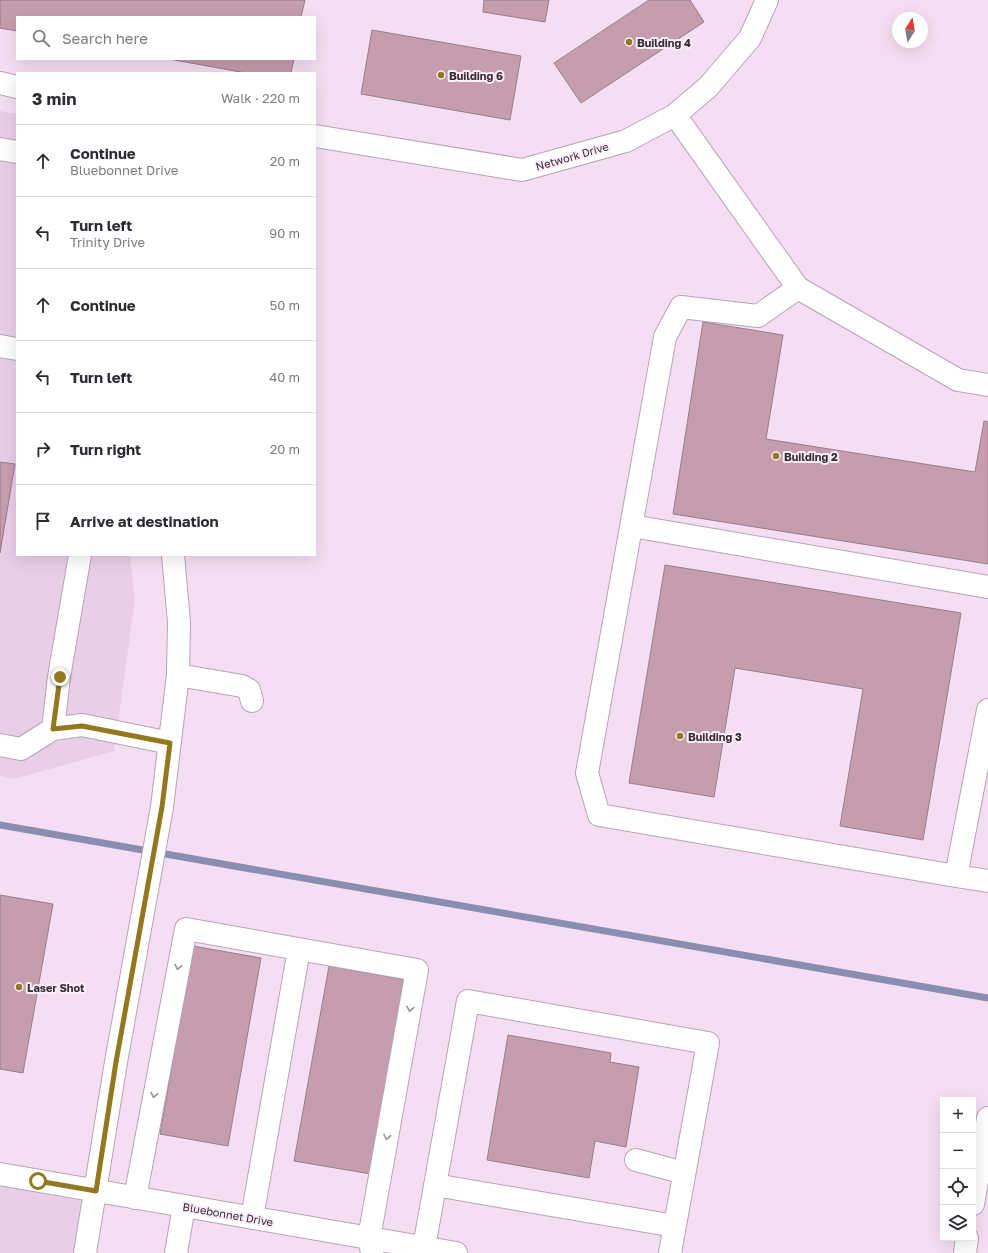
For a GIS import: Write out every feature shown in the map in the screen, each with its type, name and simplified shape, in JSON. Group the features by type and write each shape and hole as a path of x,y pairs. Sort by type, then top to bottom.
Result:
{"street":[{"name":"Network Drive","path":"316,136 522,170 626,141 675,115 708,87 750,38 767,0"},
{"path":"0,83 16,87"},
{"path":"675,115 798,288 958,380 988,385"},
{"path":"0,149 16,152"},
{"path":"798,288 758,316 681,307 665,337 587,773 599,815 988,881"},
{"path":"0,346 16,349"},
{"path":"632,526 988,587"},
{"path":"53,729 80,556"},
{"path":"86,1253 116,1062 162,807 170,743 178,675 179,622 173,556"},
{"path":"178,675 242,686 249,690 252,701"},
{"path":"956,876 988,710"},
{"path":"0,745 21,749 53,729 82,726 170,743"},
{"path":"135,1198 186,928 417,970 371,1245"},
{"path":"252,1218 299,949"},
{"path":"423,1250 468,1001 708,1043 670,1253"},
{"path":"976,1187 988,1118"},
{"path":"636,1160 684,1173"},
{"name":"Bluebonnet Drive","path":"0,1174 252,1218 371,1245 456,1253"},
{"path":"435,1185 675,1226"},
{"path":"176,1253 184,1206"},
{"path":"964,1253 966,1241"}],"shaded area":[{"path":"0,111 16,114 16,556 130,556 135,600 114,751 14,779 0,776"},
{"path":"0,1174 96,1191 85,1253 0,1253"}],"building":[{"path":"0,0 305,0 301,16 16,16 16,31 0,28"},
{"path":"484,0 549,0 545,22 483,12"},
{"name":"Building 4","path":"649,0 690,0 704,22 581,103 554,63"},
{"name":"Building 6","path":"372,30 521,56 510,120 361,94"},
{"path":"174,60 294,60 291,72 240,72"},
{"name":"Building 2","path":"703,322 783,335 766,439 975,472 984,421 988,422 988,564 673,514"},
{"path":"0,462 15,464 0,553"},
{"name":"Building 3","path":"665,565 961,613 923,840 840,826 863,689 735,668 714,797 629,783"},
{"name":"Laser Shot","path":"0,895 53,904 23,1073 0,1069"},
{"path":"193,946 261,958 228,1146 160,1134"},
{"path":"329,966 406,980 371,1174 294,1161"},
{"path":"508,1035 611,1053 610,1062 639,1067 626,1147 595,1141 589,1178 487,1160"}],"waterway":[{"path":"0,825 988,998"}],"place":[{"name":"Building 4","path":"629,42"},
{"name":"Building 6","path":"441,75"},
{"name":"Building 2","path":"776,456"},
{"name":"Building 3","path":"680,736"},
{"name":"Laser Shot","path":"19,987"}],"route":[{"path":"38,1181 96,1191 116,1062 162,807 170,743 117,734 82,726 53,729 60,677"}]}
